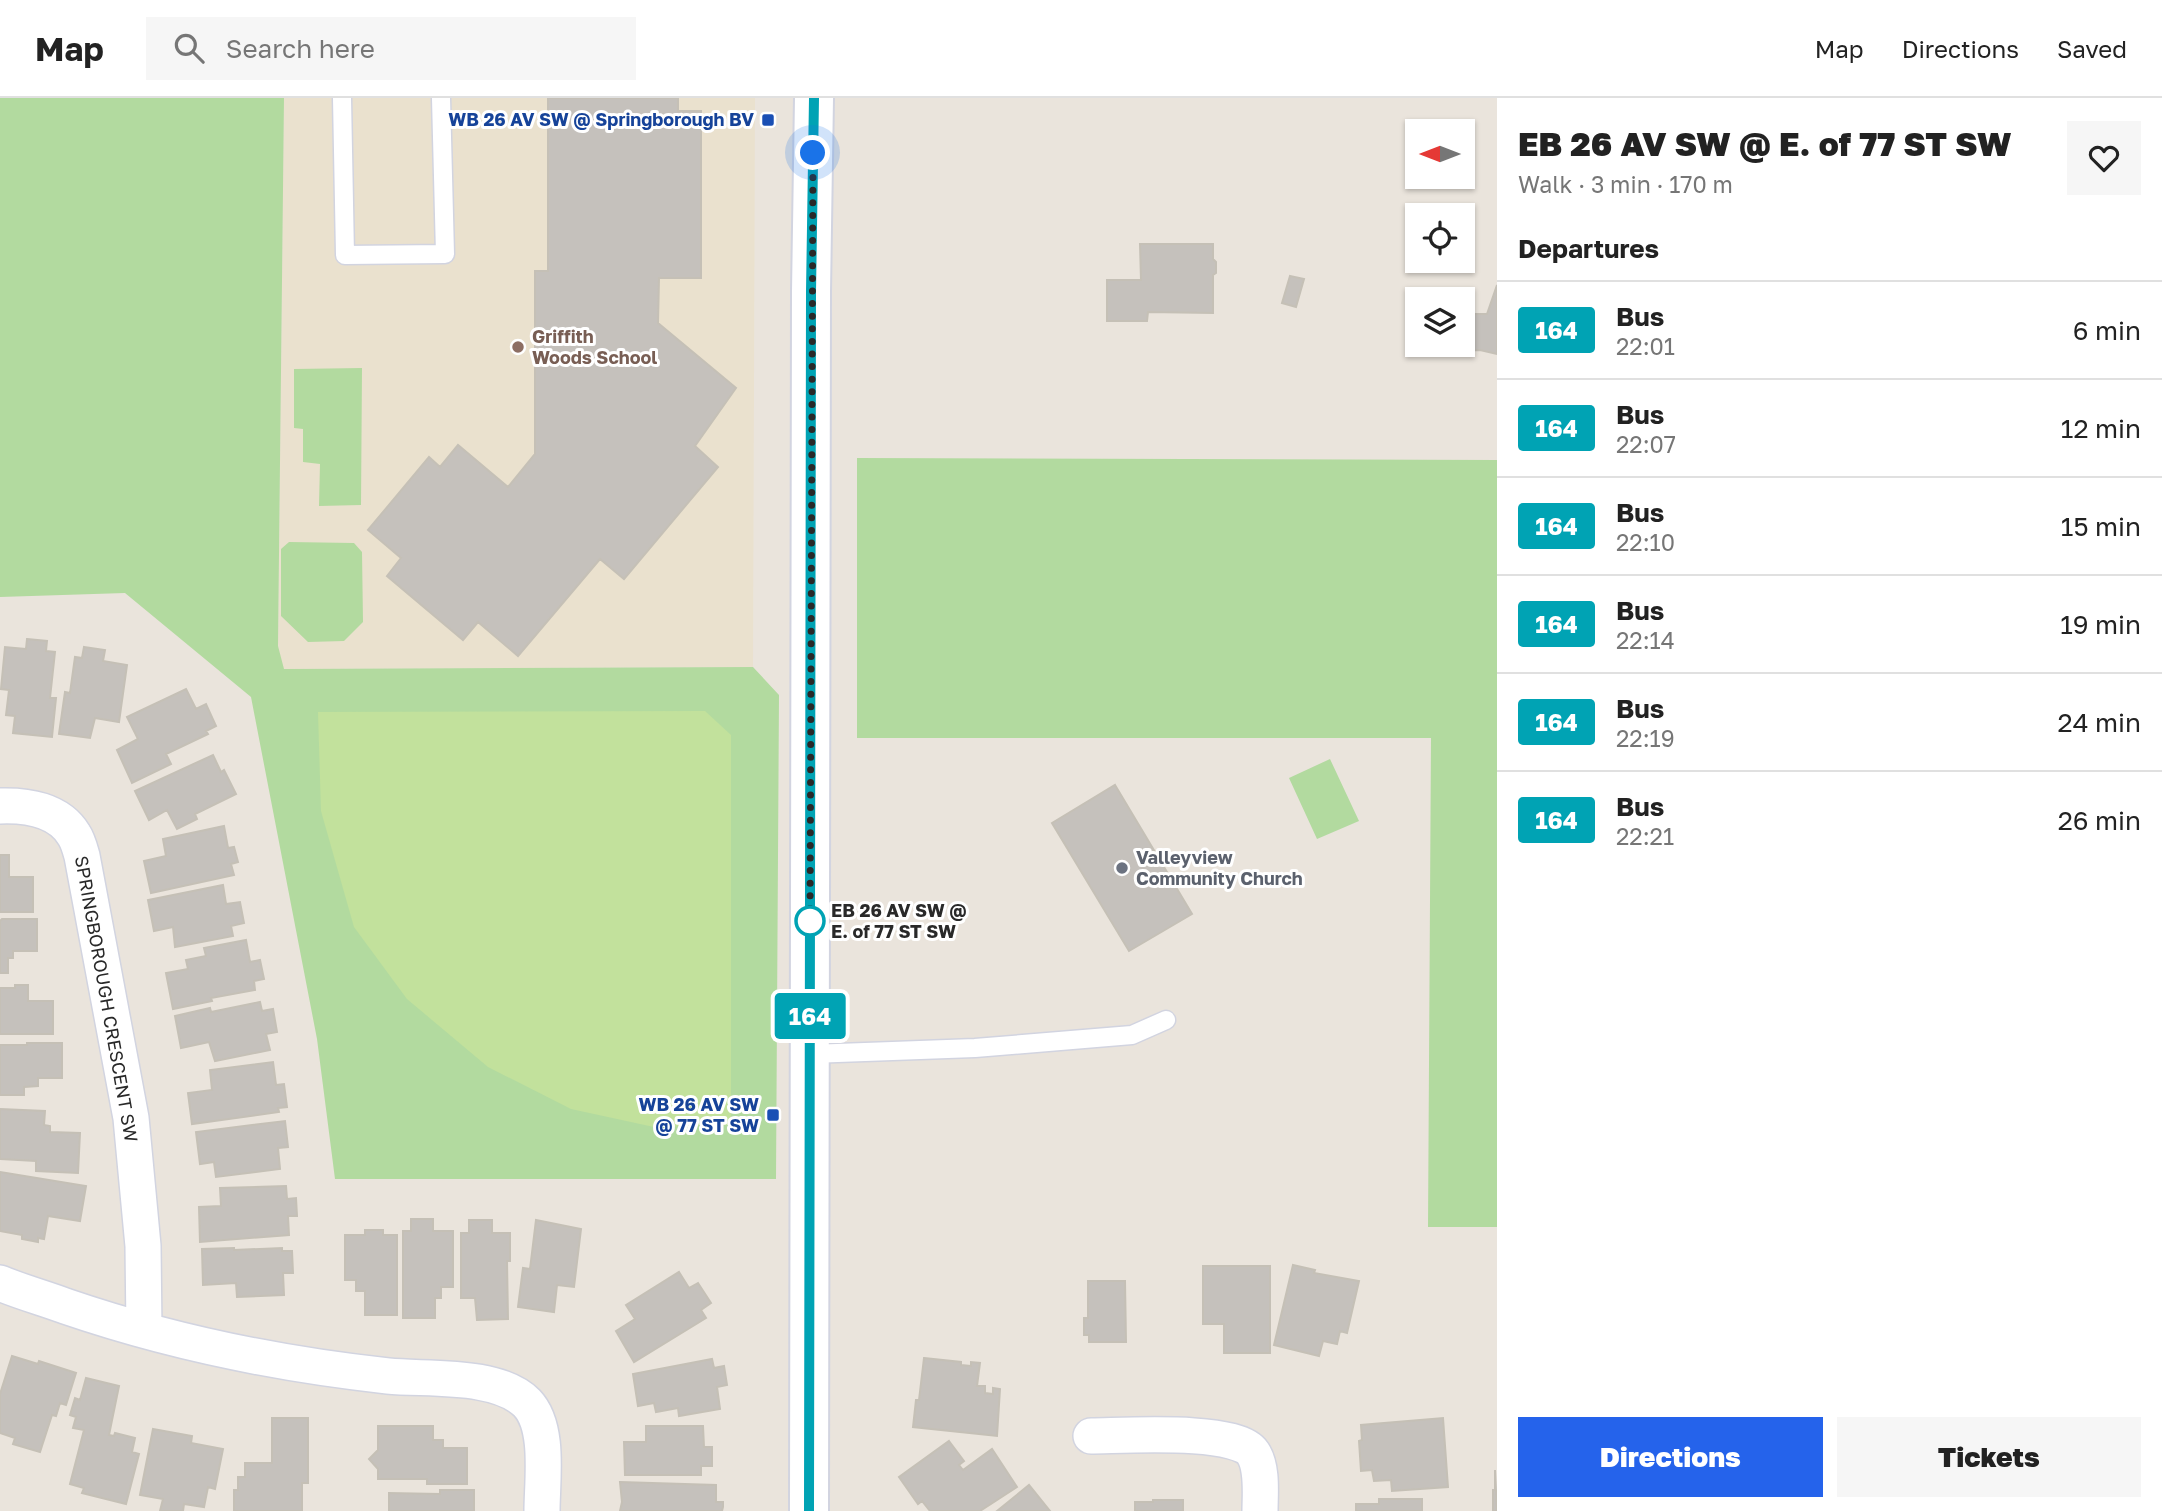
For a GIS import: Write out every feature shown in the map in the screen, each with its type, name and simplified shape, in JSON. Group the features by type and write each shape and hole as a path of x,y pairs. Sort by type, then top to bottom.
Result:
{"street":[{"path":"809,1511 811,292 814,98"},
{"name":"SPRINGBOROUGH CRESCENT SW","path":"0,806 22,805 50,814 74,834 82,856 131,1118 142,1246 144,1330"},
{"path":"0,1283 205,1347 285,1362 403,1378 478,1382 510,1391 528,1404 543,1438 542,1511"},
{"path":"1091,1436 1209,1437 1243,1443 1253,1453 1258,1466 1260,1511"}],"lane":[{"path":"342,98 345,255 445,254 441,98"},
{"path":"810,1054 975,1048 1132,1035 1166,1020"}],"shaded area":[{"name":"Griffith Woods School","path":"284,98 755,98 753,667 283,669 278,646"}],"green space":[{"path":"0,98 284,98 278,646 284,669 753,667 779,695 776,1179 335,1179 317,1039 251,697 125,593 0,597"},
{"path":"362,368 361,505 319,506 320,464 303,462 303,429 294,428 294,369"},
{"path":"857,458 1497,460 1497,1227 1428,1227 1431,738 857,738"},
{"path":"289,542 354,543 362,552 363,622 344,641 308,642 281,616 281,549"},
{"path":"705,711 731,735 731,1125 654,1127 571,1109 488,1067 407,999 354,927 321,811 318,712"},
{"path":"1330,759 1359,821 1317,839 1289,778"}],"building":[{"path":"548,98 678,98 678,111 701,111 701,278 659,278 658,323 736,388 695,446 718,467 624,579 600,559 518,656 478,622 463,640 387,576 401,558 368,530 429,457 440,467 458,445 508,487 535,454 535,271 548,271"},
{"path":"1140,244 1213,244 1216,273 1213,275 1213,313 1148,312 1147,321 1107,321 1107,280 1141,280"},
{"path":"1290,276 1304,279 1296,307 1282,303"},
{"path":"1497,285 1497,354 1475,350 1475,314 1487,314"},
{"path":"27,639 47,641 46,651 55,652 50,698 56,698 52,737 13,733 15,716 6,715 9,690 1,689 5,647 26,649"},
{"path":"84,647 105,650 103,661 127,665 119,722 95,718 90,738 59,734 65,692 70,693 75,657 82,658"},
{"path":"186,689 196,709 206,704 216,726 206,731 208,734 166,754 171,764 132,783 117,750 138,739 127,717"},
{"path":"213,755 236,794 195,814 197,819 177,829 167,810 149,820 135,791"},
{"name":"Valleyview Community Church","path":"1115,785 1192,914 1129,951 1052,823"},
{"path":"224,826 228,848 234,847 238,862 231,864 234,875 151,893 144,861 166,856 163,839"},
{"path":"0,855 9,855 9,877 33,877 33,912 0,912"},
{"path":"223,885 226,904 240,902 244,923 231,926 233,936 175,947 173,927 154,931 148,900"},
{"path":"2,919 37,919 37,951 13,951 13,958 8,958 8,973 0,973"},
{"path":"246,940 250,962 260,960 264,979 254,981 255,990 211,998 212,1001 173,1009 166,973 188,969 186,960 206,956 204,948"},
{"path":"15,985 28,985 28,1001 53,1001 53,1034 0,1034 0,988 15,988"},
{"path":"260,1002 262,1011 273,1009 277,1032 266,1034 270,1050 215,1061 209,1042 181,1048 175,1016 210,1008 211,1012"},
{"path":"62,1043 62,1078 38,1078 38,1086 24,1087 24,1095 0,1095 0,1045"},
{"path":"273,1062 276,1085 284,1084 287,1107 278,1108 279,1112 192,1124 188,1093 212,1090 210,1070"},
{"path":"0,1109 45,1111 44,1125 50,1126 50,1132 80,1133 78,1173 36,1171 36,1161 0,1159"},
{"path":"285,1121 288,1147 278,1148 280,1169 216,1177 214,1162 200,1164 196,1132"},
{"path":"0,1172 86,1186 80,1221 48,1216 44,1239 38,1238 38,1242 22,1239 22,1235 0,1231"},
{"path":"286,1186 287,1199 296,1198 297,1216 288,1216 289,1235 200,1242 199,1207 221,1206 220,1188"},
{"path":"411,1219 433,1219 433,1231 453,1231 453,1287 441,1287 441,1298 435,1298 435,1318 403,1318 403,1231 411,1231"},
{"path":"469,1220 492,1220 492,1233 510,1233 510,1261 507,1261 508,1319 477,1320 475,1298 461,1298 461,1233 469,1233"},
{"path":"536,1220 581,1229 574,1287 557,1285 554,1312 518,1307 523,1268 530,1269"},
{"path":"365,1230 383,1230 383,1235 397,1235 397,1315 365,1315 365,1291 356,1291 356,1280 345,1280 345,1235 365,1235"},
{"path":"282,1248 282,1251 292,1251 293,1273 283,1273 284,1295 237,1297 236,1283 203,1285 202,1249"},
{"path":"1293,1265 1315,1270 1314,1273 1359,1281 1347,1333 1340,1331 1337,1344 1323,1341 1319,1356 1274,1345"},
{"path":"1203,1266 1270,1266 1270,1353 1224,1353 1224,1324 1203,1324"},
{"path":"679,1272 689,1288 698,1283 711,1303 701,1310 706,1318 634,1362 616,1331 635,1319 626,1305"},
{"path":"1088,1281 1125,1281 1126,1342 1089,1342 1089,1335 1084,1335 1084,1318 1088,1318"},
{"path":"12,1356 76,1373 66,1405 60,1403 56,1416 52,1415 40,1452 13,1444 15,1438 0,1433 0,1394"},
{"path":"924,1358 961,1362 961,1365 971,1366 971,1362 980,1363 977,1386 985,1386 985,1393 993,1394 993,1388 1000,1389 997,1436 913,1427"},
{"path":"712,1359 714,1368 724,1366 727,1385 717,1387 720,1409 679,1416 678,1408 656,1412 654,1403 638,1406 633,1374"},
{"path":"86,1378 119,1386 109,1435 114,1436 115,1433 135,1438 132,1452 139,1454 126,1504 82,1493 84,1488 70,1484 84,1430 73,1428 76,1417 70,1415 75,1398 80,1400"},
{"path":"272,1418 308,1418 308,1483 302,1483 302,1511 234,1511 234,1490 238,1490 238,1477 245,1477 245,1463 272,1463"},
{"path":"1443,1418 1448,1487 1392,1491 1391,1480 1374,1481 1372,1470 1361,1471 1361,1425"},
{"path":"378,1426 433,1426 433,1440 443,1440 443,1448 467,1448 467,1484 427,1484 427,1479 378,1479 378,1469 369,1459 378,1450"},
{"path":"646,1426 703,1426 704,1447 712,1447 712,1466 701,1466 701,1475 625,1475 624,1442 646,1442"},
{"path":"153,1429 192,1436 191,1443 223,1449 215,1489 208,1487 204,1507 184,1504 183,1511 160,1511 163,1499 140,1495"},
{"path":"949,1441 964,1461 959,1465 963,1470 992,1449 1017,1487 980,1511 930,1511 922,1501 918,1504 899,1477"},
{"path":"1495,1470 1497,1511 1493,1511 1493,1490"},
{"path":"620,1482 716,1485 716,1502 723,1502 722,1511 620,1511"},
{"path":"1029,1485 1050,1511 997,1511"},
{"path":"440,1490 474,1490 474,1511 389,1511 389,1493 440,1494"},
{"path":"1379,1499 1422,1499 1422,1511 1356,1511 1356,1504 1379,1504"},
{"path":"1183,1500 1183,1511 1135,1511 1135,1502"}],"bus line":[{"name":"164","path":"809,1511 811,292 814,98"}],"place":[{"name":"WB 26 AV SW @ Springborough BV","path":"768,120"},
{"name":"Griffith Woods School","path":"518,347"},
{"name":"Valleyview Community Church","path":"1122,868"},
{"name":"EB 26 AV SW @ E. of 77 ST SW","path":"810,921"},
{"name":"WB 26 AV SW @ 77 ST SW","path":"773,1115"}],"route":[{"path":"810,921 813,153"}]}
